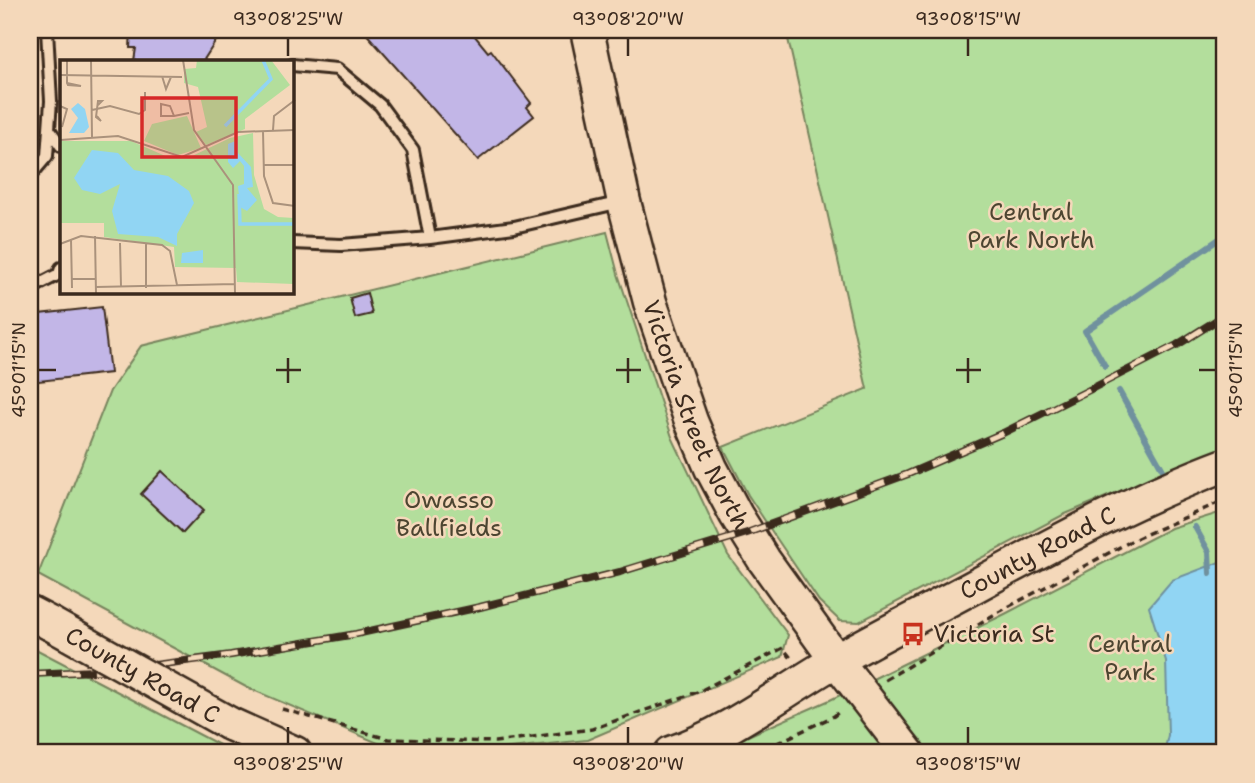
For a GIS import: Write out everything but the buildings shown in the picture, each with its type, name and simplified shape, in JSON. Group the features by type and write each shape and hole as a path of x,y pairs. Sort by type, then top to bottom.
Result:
{"main road":[{"name":"Victoria Street North","path":"587,30 624,202 650,302 691,421 711,468 747,533 836,660 908,753"},
{"name":"County Road C","path":"671,753 737,723 836,660 1096,521 1225,465"},
{"name":"County Road C","path":"41,619 230,724 295,753"}],"lane":[{"path":"30,176 47,156 51,101 47,30"},
{"path":"294,65 337,69 380,105 413,150 430,238"},
{"path":"49,129 60,145"},
{"path":"294,243 341,245 430,238 514,227 624,202"},
{"path":"30,289 60,271"}],"path":[{"path":"756,753 834,716 862,694 995,614 1133,540 1225,500"},
{"path":"282,709 388,739 495,742 592,729 700,691 783,648"}],"green space":[{"name":"Central Park North","path":"786,30 1225,30 1225,447 1063,515 859,622 840,621 819,601 775,536 748,495 723,447 867,389"},
{"name":"Owasso Ballfields","path":"607,232 618,274 672,437 728,555 788,635 782,657 587,740 482,751 392,749 246,687 38,575 110,391 141,346"},
{"name":"Central Park","path":"1225,511 1225,753 709,753 830,700 1171,528"},
{"path":"30,646 227,749 240,753 30,753"}],"water":[{"path":"1225,560 1225,753 1164,753 1168,735 1166,661 1149,607 1172,580"}],"waterway":[{"path":"1105,366 1085,331 1225,235"},
{"path":"1119,391 1163,470"},
{"path":"1195,527 1209,552 1210,573"}],"railway":[{"path":"30,674 117,670 231,655 356,634 620,572 747,533 908,474 1003,433 1093,388 1177,345 1225,315"}],"place":[{"name":"Victoria St","path":"913,634"}]}
